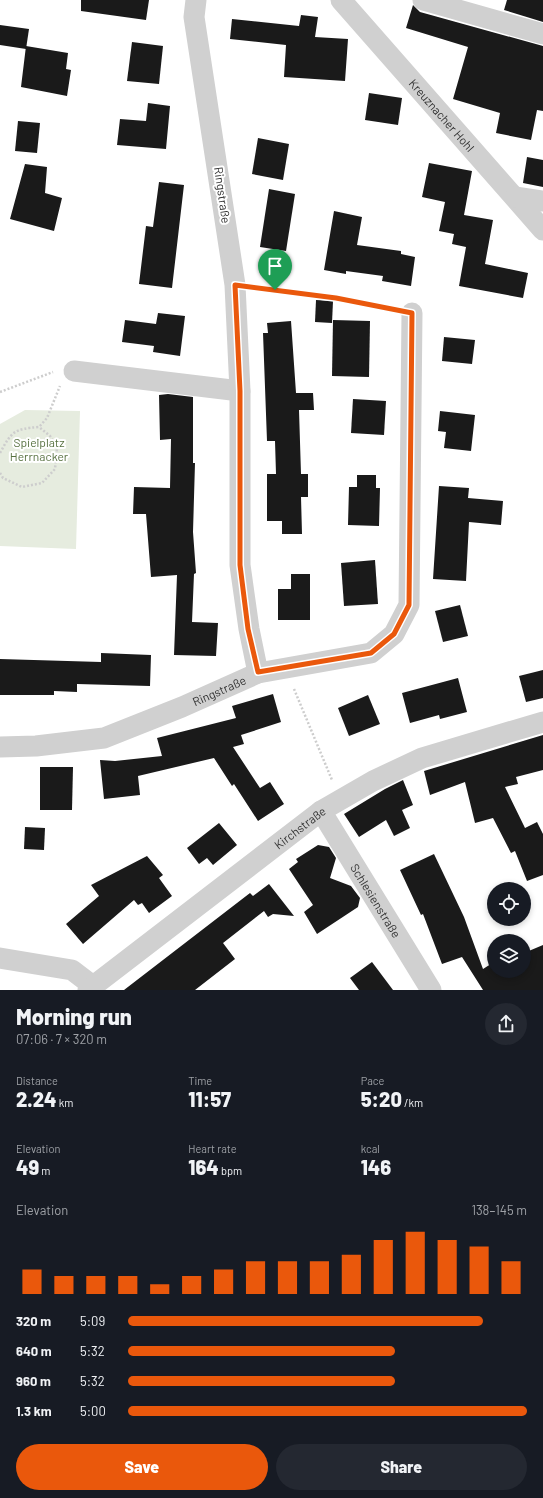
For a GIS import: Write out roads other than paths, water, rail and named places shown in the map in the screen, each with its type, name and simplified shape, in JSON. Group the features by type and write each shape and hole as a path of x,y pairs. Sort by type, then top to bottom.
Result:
{"street":[{"name":"Ringstraße","path":"0,747 36,746 104,738 182,707 258,672 248,629 240,565 240,391 235,285 220,172 194,17 196,0"},
{"name":"Kreuznacher Hohl","path":"341,0 543,230"},
{"path":"422,0 543,34"},
{"path":"515,197 543,201"},
{"path":"258,672 371,653 394,634 409,605 412,313"},
{"path":"74,371 240,391"},
{"name":"Kirchstraße","path":"90,988 321,811 340,799 373,781 422,758 543,722"},
{"name":"Schlesienstraße","path":"321,811 432,990"},
{"path":"0,958 72,970 90,988"}],"park label":[{"name":"Spielplatz Herrnacker","path":"39,449"}]}
